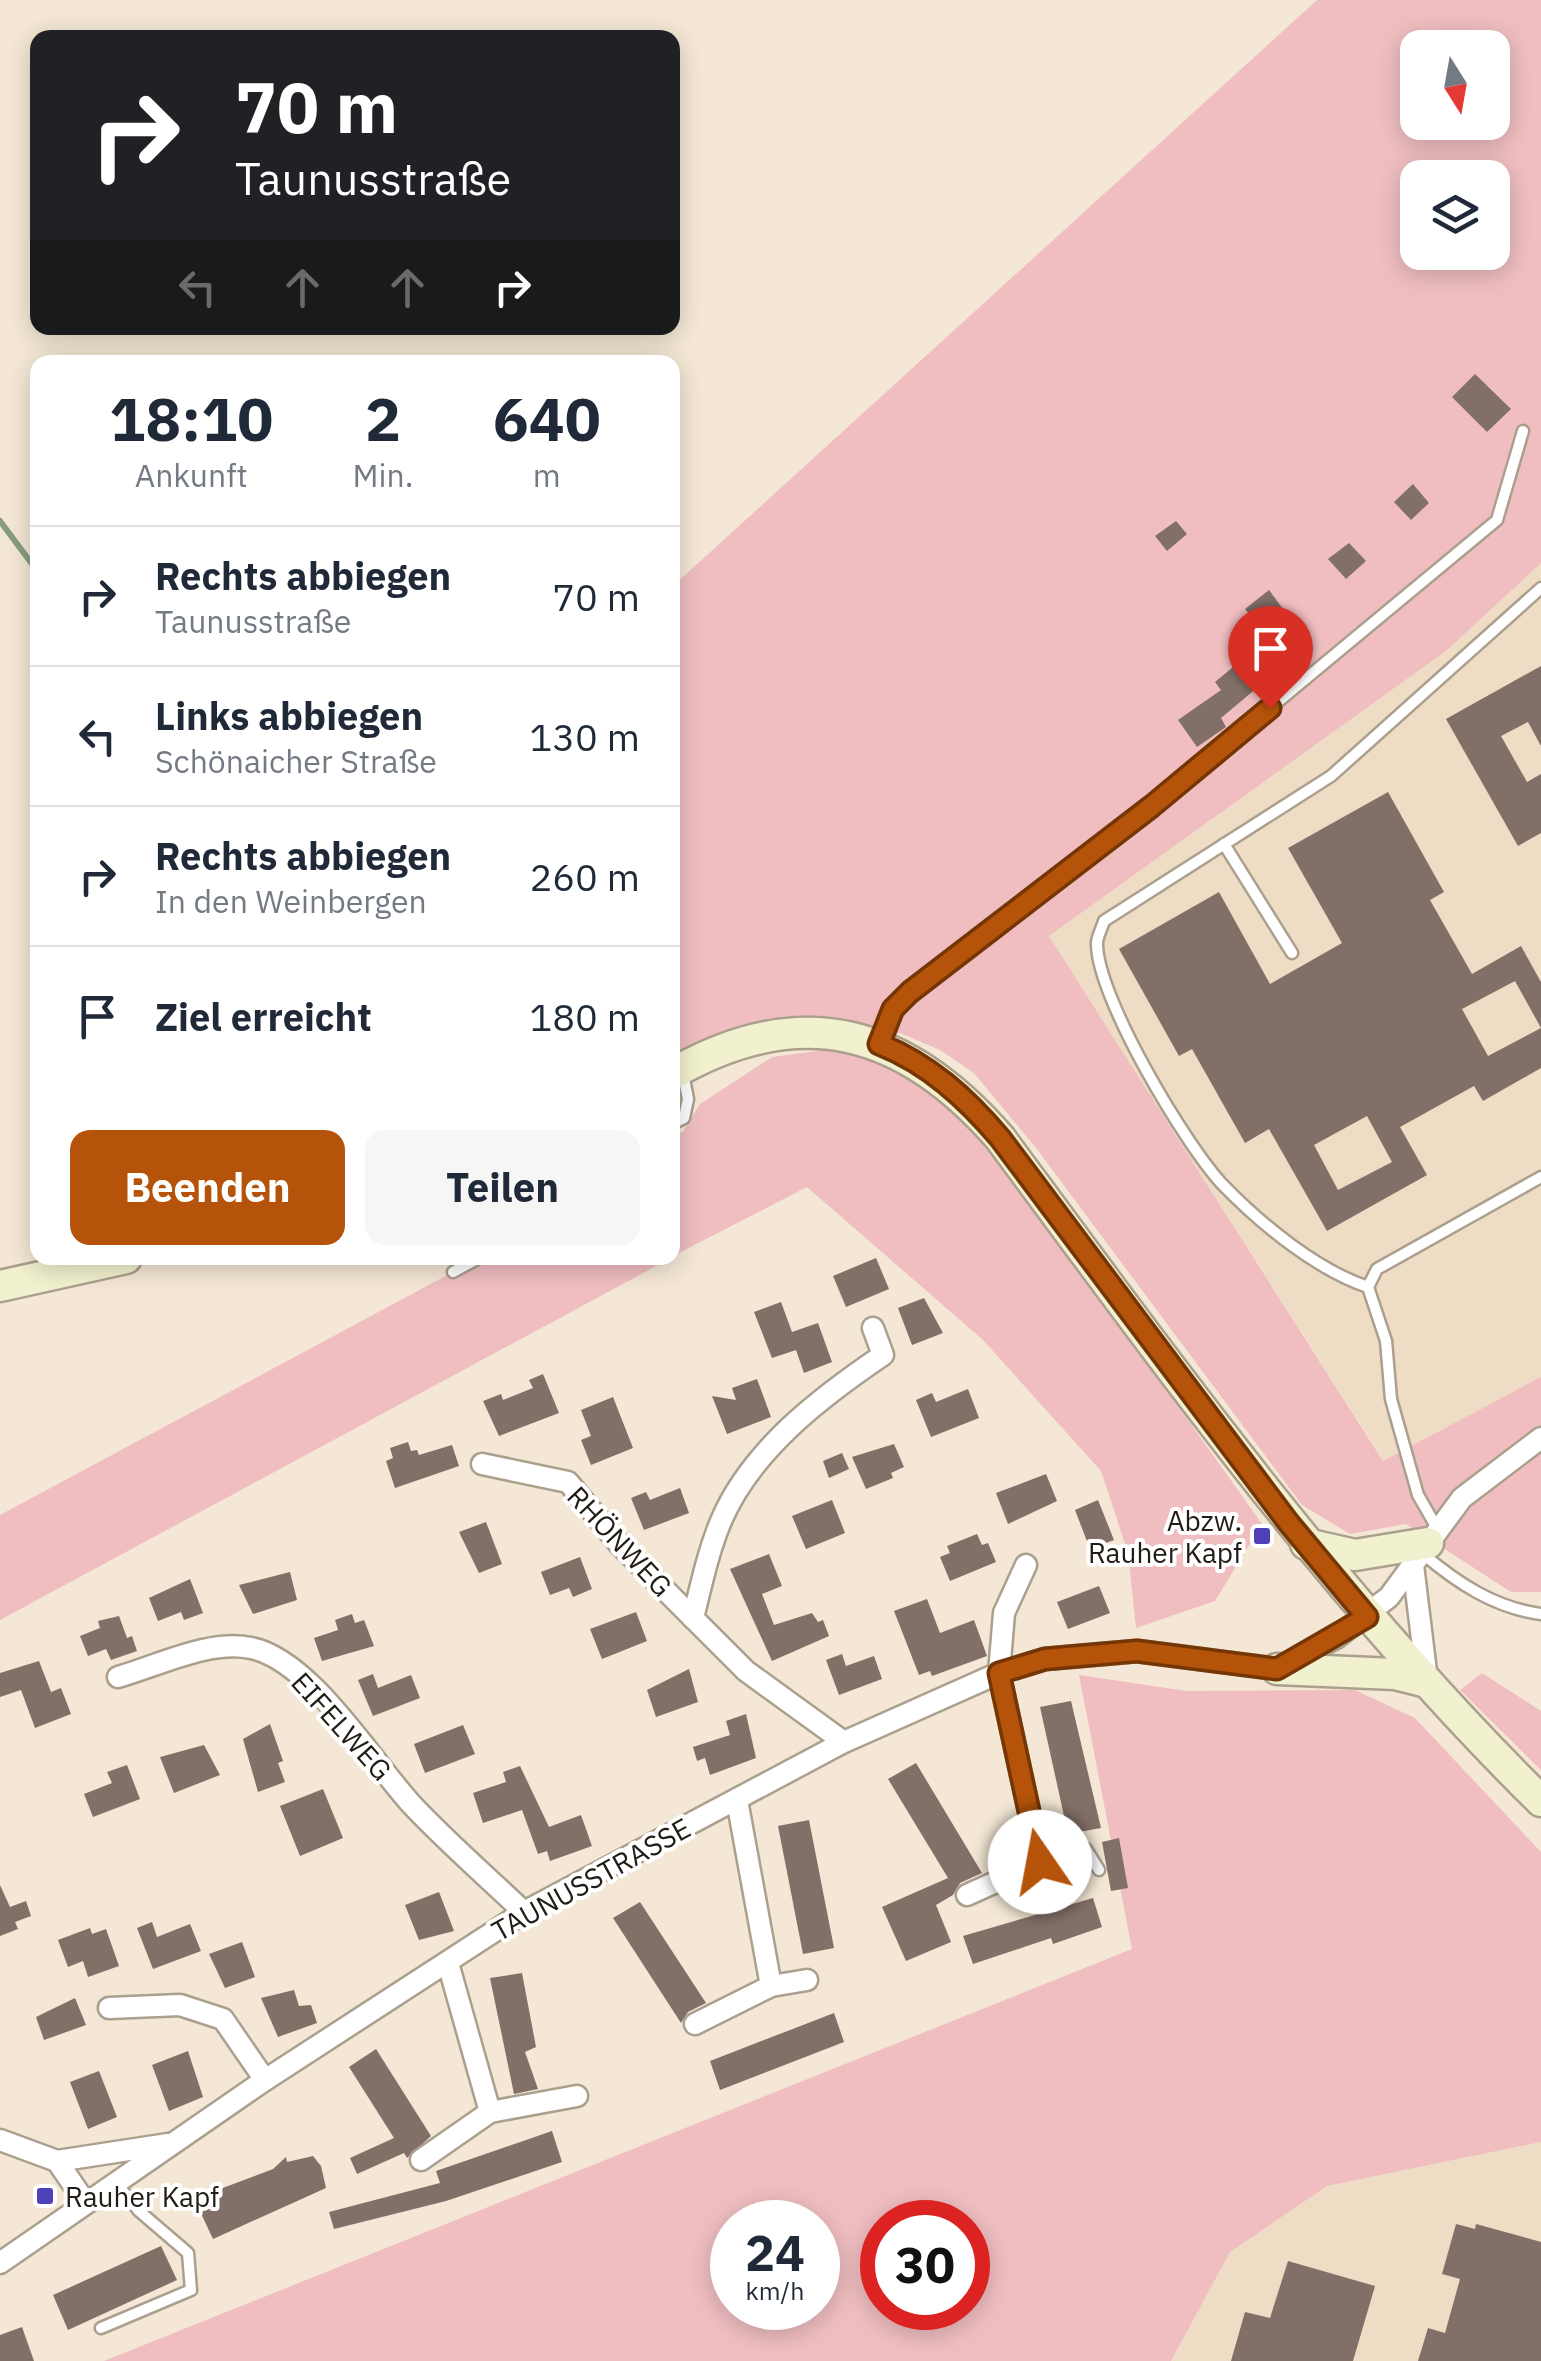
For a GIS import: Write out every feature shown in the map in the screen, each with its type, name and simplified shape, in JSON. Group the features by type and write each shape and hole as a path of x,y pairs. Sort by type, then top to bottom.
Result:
{"main road":[{"path":"680,1070 756,1040 793,1033 886,1042 954,1089 1000,1138 1306,1544 1367,1617 1541,1801"},
{"path":"0,1286 94,1265"},
{"path":"1306,1544 1355,1556 1425,1547"},
{"path":"1277,1669 1395,1674 1427,1682"}],"street":[{"name":"RHÖNWEG","path":"693,1618 722,1518 742,1484 782,1436 829,1391 883,1355 873,1328"},
{"path":"1277,1669 1367,1617 1493,1471 1541,1438"},
{"name":"RHÖNWEG","path":"482,1464 568,1482 620,1545 746,1671 844,1742"},
{"path":"1425,1547 1427,1682"},
{"path":"967,1895 1040,1862 999,1673 1004,1613 1026,1565"},
{"name":"EIFELWEG","path":"118,1677 229,1646 253,1648 284,1662 307,1682 414,1806 524,1912"},
{"name":"TAUNUSSTRASSE","path":"0,2263 264,2080 524,1912 844,1742 999,1673 1045,1659 1137,1651 1277,1669"},
{"path":"737,1800 772,1986"},
{"path":"448,1963 490,2112"},
{"path":"695,2024 772,1986 807,1980"},
{"path":"109,2008 180,2005 222,2019 264,2080"},
{"path":"421,2160 490,2112 578,2096"},
{"name":"TAUNUSSTRASSE","path":"0,2140 57,2161 175,2143"},
{"path":"57,2161 85,2202"}],"lane":[{"path":"886,1042 893,1009 910,992 1152,806 1491,526 1497,520 1523,431"},
{"path":"1368,1288 1348,1281 1255,1216 1221,1183 1177,1122 1113,1002 1097,943 1104,921 1331,776 1541,588"},
{"path":"1224,844 1292,953"},
{"path":"680,1078 688,1098 684,1118 680,1120"},
{"path":"1541,1178 1377,1269 1368,1288 1386,1341 1391,1399 1418,1495 1425,1547 1448,1575 1510,1610 1541,1614"},
{"path":"454,1272 466,1265"},
{"path":"1040,1862 1086,1848 1099,1870"},
{"path":"100,2328 191,2290 188,2253 139,2211 117,2184"}],"shaded area":[{"path":"1317,0 1541,0 1541,563 1446,651 1049,936 1383,1461 1541,1377 1541,1592 1511,1592 1406,1524 1350,1534 1302,1505 1036,1148 974,1073 940,1050 900,1033 833,1035 680,1072 680,580"},
{"path":"1541,563 1541,1377 1384,1461 1049,936 1446,651"},
{"path":"825,1050 879,1060 953,1100 1014,1175 1262,1524 1215,1601 1136,1628 1128,1553 1101,1471 983,1340 807,1187 680,1252 680,1132 700,1104 772,1057"},
{"path":"466,1265 658,1265 0,1620 0,1515"},
{"path":"1482,1673 1541,1711 1541,1770 1460,1690"},
{"path":"1079,1675 1187,1691 1355,1690 1415,1718 1541,1852 1541,2142 1327,2186 1230,2252 1171,2361 104,2361 1132,1949"},
{"path":"1541,2142 1541,2361 1171,2361 1230,2252 1327,2186"}],"building":[{"path":"1475,374 1511,409 1487,432 1452,397"},
{"path":"1413,484 1429,503 1411,520 1394,502"},
{"path":"1176,521 1187,534 1167,551 1155,536"},
{"path":"1349,543 1366,561 1346,579 1328,559"},
{"path":"1269,590 1291,620 1268,637 1245,609"},
{"path":"1244,658 1264,682 1221,718 1226,727 1197,747 1178,720 1221,690 1215,682"},
{"path":"1541,666 1541,746 1528,722 1501,736 1527,782 1541,774 1541,833 1518,846 1446,719"},
{"path":"1388,792 1444,892 1430,900 1472,974 1521,946 1541,982 1541,1028 1541,1068 1483,1101 1474,1086 1400,1127 1427,1175 1327,1231 1269,1129 1245,1143 1192,1049 1179,1056 1119,949 1219,892 1270,984 1342,943 1288,848","holes":["1515,981 1541,1028 1488,1056 1462,1009","1367,1116 1392,1162 1338,1190 1314,1145"]},
{"path":"876,1258 889,1289 846,1307 833,1276"},
{"path":"924,1298 943,1333 912,1345 898,1308"},
{"path":"781,1302 792,1332 818,1323 832,1362 804,1373 796,1350 772,1358 754,1312"},
{"path":"543,1374 559,1413 499,1436 483,1401 501,1394 503,1400 533,1388 529,1380"},
{"path":"757,1379 771,1417 727,1434 712,1396 736,1400 732,1388"},
{"path":"968,1389 979,1418 931,1437 916,1400 932,1393 936,1402"},
{"path":"613,1397 633,1448 591,1465 581,1440 591,1436 581,1410"},
{"path":"408,1442 411,1451 417,1450 419,1455 452,1445 459,1466 395,1488 386,1461 393,1458 390,1448"},
{"path":"894,1444 904,1467 891,1473 893,1478 866,1489 852,1457"},
{"path":"842,1453 849,1469 829,1478 823,1461"},
{"path":"1046,1474 1057,1501 1008,1524 996,1493"},
{"path":"680,1488 689,1513 644,1530 631,1498 646,1492 650,1500"},
{"path":"832,1500 845,1533 806,1549 792,1516"},
{"path":"1098,1500 1114,1540 1090,1549 1075,1510"},
{"path":"486,1522 502,1564 479,1573 459,1532"},
{"path":"977,1534 982,1545 988,1543 996,1562 950,1581 940,1557 950,1553 947,1546"},
{"path":"769,1554 782,1586 762,1594 774,1625 812,1613 818,1622 823,1620 829,1636 772,1661 730,1569"},
{"path":"580,1557 592,1589 573,1597 569,1588 550,1595 541,1572"},
{"path":"290,1572 297,1600 253,1614 239,1585"},
{"path":"190,1579 203,1613 184,1620 181,1612 158,1621 149,1598"},
{"path":"1099,1586 1110,1613 1068,1629 1057,1602"},
{"path":"927,1599 940,1633 974,1620 987,1656 932,1676 930,1671 919,1675 894,1611"},
{"path":"636,1612 647,1641 602,1659 590,1629"},
{"path":"352,1614 355,1623 364,1620 374,1646 322,1661 314,1638 338,1630 335,1620"},
{"path":"119,1616 137,1651 111,1660 106,1649 88,1656 80,1636 100,1628 98,1621"},
{"path":"842,1654 846,1666 874,1656 882,1679 839,1695 826,1660"},
{"path":"39,1661 51,1692 61,1688 71,1714 35,1728 21,1690 0,1697 0,1673"},
{"path":"689,1669 698,1702 656,1717 647,1690"},
{"path":"373,1674 378,1688 411,1675 420,1698 373,1716 358,1680"},
{"path":"1071,1701 1101,1828 1068,1834 1040,1707"},
{"path":"746,1714 756,1758 710,1775 705,1758 697,1761 693,1747 730,1735 726,1721"},
{"path":"270,1724 283,1761 278,1763 285,1782 258,1792 243,1739"},
{"path":"463,1725 475,1754 425,1773 414,1744"},
{"path":"204,1745 220,1775 174,1793 160,1757"},
{"path":"916,1763 982,1873 960,1883 953,1895 936,1905 951,1942 906,1961 882,1907 948,1878 888,1779"},
{"path":"127,1765 140,1799 93,1817 84,1794 112,1783 107,1772"},
{"path":"520,1766 549,1827 581,1815 592,1846 550,1861 547,1851 538,1854 522,1810 483,1823 473,1793 506,1782 503,1772"},
{"path":"323,1789 343,1838 300,1856 280,1806"},
{"path":"809,1820 834,1948 803,1954 778,1826"},
{"path":"1119,1838 1128,1888 1111,1891 1102,1842"},
{"path":"0,1885 10,1907 26,1901 31,1916 15,1922 18,1929 0,1936"},
{"path":"439,1892 454,1931 419,1940 405,1905"},
{"path":"1093,1898 1102,1927 1053,1944 1051,1938 973,1964 963,1936"},
{"path":"640,1902 706,2003 688,2012 681,2023 613,1918"},
{"path":"152,1922 157,1937 190,1924 201,1951 153,1969 137,1928"},
{"path":"90,1928 92,1934 106,1929 119,1966 88,1977 83,1961 68,1967 58,1940"},
{"path":"242,1942 255,1977 225,1988 209,1954"},
{"path":"522,1973 536,2047 525,2052 538,2089 514,2094 490,1978"},
{"path":"294,1990 299,2006 311,2005 317,2023 278,2037 261,1998"},
{"path":"75,1998 86,2025 44,2040 36,2017"},
{"path":"834,2013 844,2042 720,2090 710,2061"},
{"path":"376,2049 431,2136 407,2158 404,2153 357,2174 350,2158 394,2138 349,2067"},
{"path":"188,2051 203,2097 169,2111 152,2065"},
{"path":"99,2071 117,2117 88,2129 70,2082"},
{"path":"552,2131 562,2162 446,2201 334,2229 329,2212 440,2183 436,2171"},
{"path":"313,2156 321,2166 326,2188 213,2239 198,2207 211,2202 210,2198 220,2189 273,2169 286,2157 287,2162"},
{"path":"1456,2224 1475,2229 1476,2224 1541,2242 1541,2361 1418,2361 1428,2328 1445,2333 1460,2279 1442,2274"},
{"path":"161,2246 177,2280 68,2330 53,2295"},
{"path":"1288,2261 1375,2286 1353,2361 1231,2361 1245,2312 1270,2318"},
{"path":"22,2327 34,2361 0,2361 0,2335"}],"waterway":[{"path":"0,521 30,561"}],"place":[{"name":"Abzw. Rauher Kapf","path":"1262,1536"},
{"name":"Rauher Kapf","path":"45,2196"}],"route":[{"path":"1040,1862 999,1673 1045,1659 1137,1651 1277,1669 1367,1617 1288,1522 1000,1138 954,1089 925,1067 879,1044 888,1017 910,992 1152,806 1270,708"}]}
